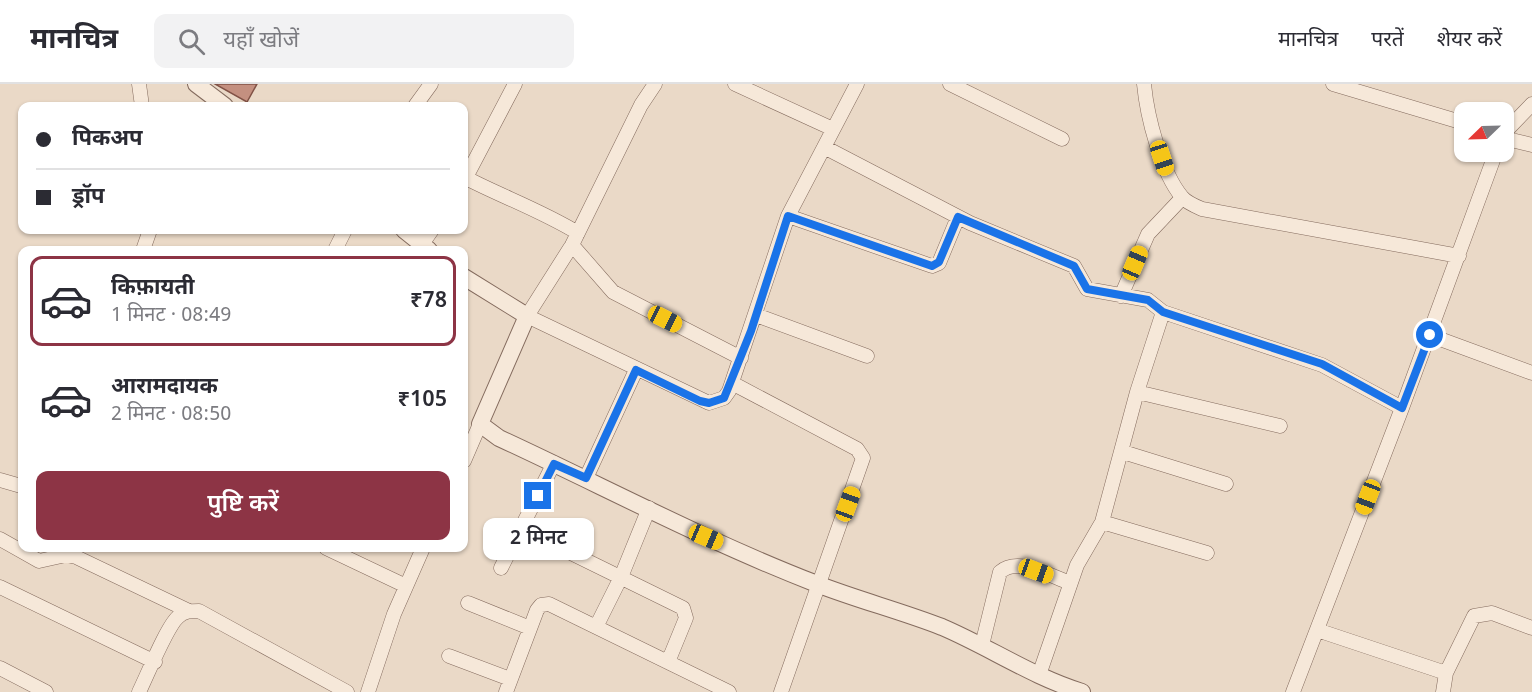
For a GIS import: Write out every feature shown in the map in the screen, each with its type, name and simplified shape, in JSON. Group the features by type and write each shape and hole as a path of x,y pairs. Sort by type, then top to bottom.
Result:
{"street":[{"path":"139,84 141,102"},
{"path":"196,84 220,102"},
{"path":"418,102 431,84"},
{"path":"468,174 515,84"},
{"path":"468,452 527,316 575,239 641,105 655,84"},
{"path":"735,84 833,129"},
{"path":"468,279 527,316 636,370 709,403 724,398 741,358 788,216 857,84"},
{"path":"950,84 1062,139"},
{"path":"1144,84 1145,98 1167,172 1182,198 1202,209 1459,256"},
{"path":"1333,84 1454,120"},
{"path":"1514,124 1532,104"},
{"path":"1514,139 1532,145"},
{"path":"824,147 958,217 1074,266 1087,289 1148,300 1163,312 1322,364 1402,408"},
{"path":"1293,692 1430,335 1492,162"},
{"path":"468,181 512,201 543,211 575,239 613,292 741,358"},
{"path":"1121,296 1148,234 1182,198"},
{"path":"788,216 932,266 939,262 958,217"},
{"path":"409,234 423,246"},
{"path":"1039,675 1070,583 1102,522 1123,452 1137,392 1163,312"},
{"path":"756,315 867,356"},
{"path":"1430,335 1532,373"},
{"path":"586,478 636,370"},
{"path":"732,383 862,453 863,463 817,585 782,692"},
{"path":"1137,392 1280,426"},
{"path":"480,424 499,438 706,537 817,585 939,626 982,645 1039,675 1055,688 1082,692"},
{"path":"1123,452 1226,484"},
{"path":"501,568 554,464"},
{"path":"0,480 18,485"},
{"path":"596,627 621,577 649,508"},
{"path":"1102,522 1207,553"},
{"path":"522,529 683,608 686,613 668,662"},
{"path":"0,539 18,546"},
{"path":"31,552 45,561 66,555 76,557 189,611 199,612 347,692"},
{"path":"334,552 406,586"},
{"path":"368,692 406,586 421,552"},
{"path":"982,645 1000,572 1003,569 1020,565 1070,583"},
{"path":"0,587 155,662"},
{"path":"468,603 530,628"},
{"path":"449,656 508,686 537,610 541,605 549,604 729,692"},
{"path":"140,692 170,626 178,616 189,611"},
{"path":"1443,692 1446,674 1474,616 1492,613 1532,628"},
{"path":"1317,630 1446,674"},
{"path":"0,668 46,692"}],"building":[{"path":"215,84 257,84 247,102"}],"route":[{"path":"538,496 554,464 586,478 636,370 700,401 717,402 724,398 729,392 751,331 788,216 932,266 939,262 958,217 1074,266 1083,285 1093,292 1148,300 1163,312 1322,364 1402,408 1430,335"}]}
